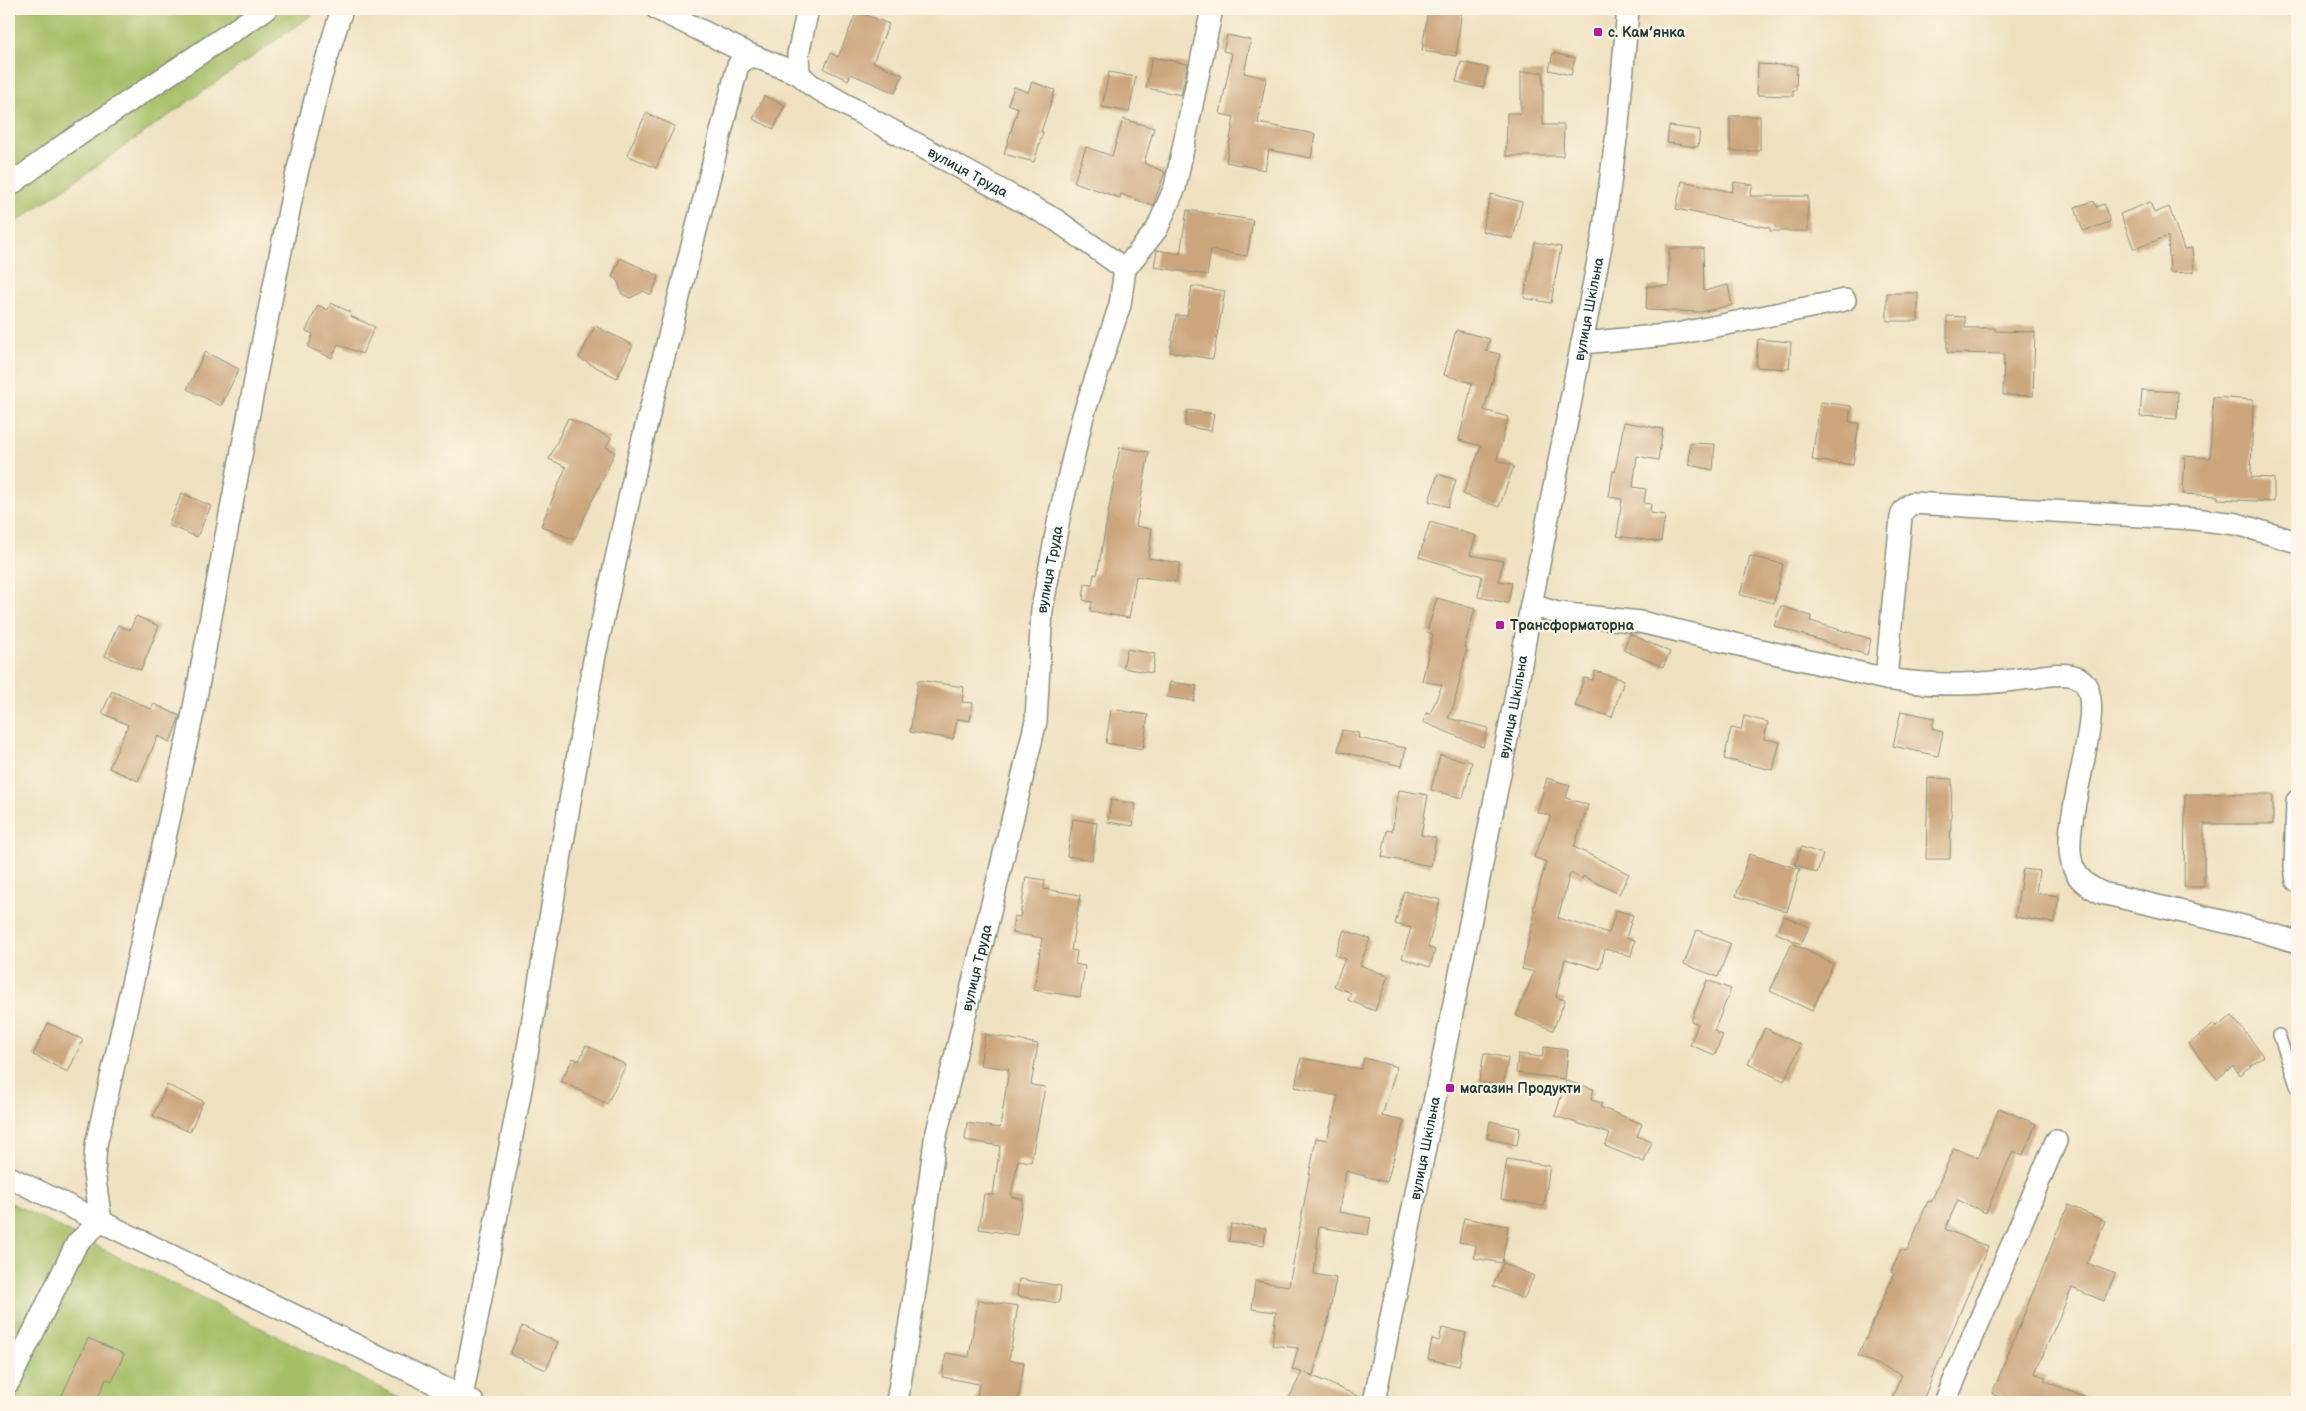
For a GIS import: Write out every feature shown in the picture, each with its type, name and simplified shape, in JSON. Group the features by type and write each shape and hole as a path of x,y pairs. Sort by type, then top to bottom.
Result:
{"street":[{"path":"9,186 61,147 266,9"},
{"path":"101,1220 94,1173 96,1145 193,713 255,379 295,182 320,80 342,9"},
{"name":"вулиця Труда","path":"657,9 752,55 799,74 811,85 869,118 1056,220 1125,269 1120,305 1083,416 1060,513 1042,609 1036,721 934,1140 917,1278 897,1402"},
{"path":"799,74 798,54 808,9"},
{"path":"1125,269 1157,229 1175,187 1212,9"},
{"name":"вулиця Шкільна","path":"1374,1402 1516,694 1531,605 1603,235 1617,134 1628,9"},
{"path":"9,1177 101,1220 466,1401 591,680 610,588 638,462 738,65 752,55"},
{"path":"1582,343 1677,334 1845,300"},
{"path":"1886,679 1901,517 1903,511 1912,503 2194,519 2237,524 2297,542"},
{"path":"1531,605 1558,613 1649,624 1886,679 1960,686 2044,676 2063,675 2078,677 2087,685 2091,701 2090,723 2074,800 2070,849 2073,869 2084,884 2102,893 2251,928 2297,942"},
{"path":"2297,801 2295,867 2297,881"},
{"path":"1945,1402 2056,1141"},
{"path":"9,1382 77,1244 101,1220"}],"lane":[{"path":"2280,1035 2297,1088"}],"green space":[{"path":"9,9 321,9 9,227"},
{"path":"9,1202 409,1402 9,1402"}],"building":[{"path":"1428,9 1462,9 1456,56 1422,51"},
{"path":"857,11 889,24 873,62 903,75 895,93 851,74 848,80 824,69 831,53 838,57"},
{"path":"1227,35 1251,40 1244,73 1266,78 1258,123 1315,134 1311,158 1269,150 1265,170 1226,162 1234,117 1220,114 1232,53 1223,51"},
{"path":"1553,53 1575,58 1571,75 1549,70"},
{"path":"1152,57 1188,64 1181,95 1146,88"},
{"path":"1461,62 1488,68 1483,88 1456,82"},
{"path":"1758,64 1797,66 1796,90 1793,90 1793,96 1757,95"},
{"path":"1109,72 1136,77 1129,112 1102,107"},
{"path":"1521,72 1543,72 1543,125 1564,125 1563,156 1506,156 1507,113 1521,113"},
{"path":"1032,82 1055,90 1041,132 1043,132 1034,162 1004,154 1018,108 1008,104 1014,87 1028,92"},
{"path":"764,96 785,105 774,129 753,119"},
{"path":"646,113 675,126 656,168 627,155"},
{"path":"1730,116 1760,116 1760,151 1730,151"},
{"path":"1123,119 1154,128 1144,163 1165,172 1153,206 1121,194 1120,198 1074,182 1086,147 1112,156"},
{"path":"1669,126 1700,130 1698,147 1667,143"},
{"path":"1682,181 1732,192 1734,182 1753,185 1750,196 1808,196 1808,231 1770,231 1770,228 1676,209"},
{"path":"1491,194 1522,202 1513,239 1482,231"},
{"path":"2094,201 2096,207 2104,204 2110,222 2083,231 2075,207"},
{"path":"2150,202 2154,213 2169,207 2184,249 2192,248 2194,272 2170,273 2168,236 2134,249 2120,214"},
{"path":"1187,210 1253,220 1247,256 1211,250 1207,275 1154,267 1157,250 1180,254"},
{"path":"1535,242 1561,247 1551,303 1524,298"},
{"path":"1669,248 1703,248 1704,291 1728,285 1732,305 1701,312 1646,310 1647,286 1669,286"},
{"path":"620,258 659,276 651,295 644,291 630,298 622,294 617,279 612,277"},
{"path":"1192,286 1225,291 1213,359 1170,352 1176,315 1187,316"},
{"path":"1887,293 1918,293 1918,321 1887,321"},
{"path":"331,303 352,313 350,316 375,327 362,354 338,344 332,358 308,347 313,334 306,331 318,305 328,310"},
{"path":"1947,316 1965,317 1965,328 1995,328 1995,331 2035,332 2033,396 2003,395 2004,354 1947,353"},
{"path":"595,326 633,345 617,378 579,358"},
{"path":"1456,330 1490,339 1486,351 1500,354 1484,410 1508,417 1497,460 1514,466 1499,507 1463,494 1481,446 1459,440 1472,383 1444,375"},
{"path":"1758,339 1791,342 1789,369 1756,367"},
{"path":"205,352 239,369 221,406 187,389"},
{"path":"2142,390 2178,392 2177,419 2140,417"},
{"path":"2213,397 2253,400 2251,477 2274,478 2274,502 2218,499 2218,496 2183,494 2185,456 2210,458"},
{"path":"1820,402 1851,406 1849,422 1859,423 1853,465 1812,460"},
{"path":"1187,410 1214,414 1211,431 1185,426"},
{"path":"568,418 611,438 606,447 615,452 574,540 541,526 566,467 549,459"},
{"path":"1624,422 1663,429 1658,460 1637,456 1633,487 1646,489 1644,503 1651,504 1650,513 1665,515 1661,542 1617,536 1622,499 1609,497"},
{"path":"1690,443 1715,444 1713,470 1689,465"},
{"path":"1120,447 1149,452 1136,526 1152,529 1148,558 1180,563 1176,582 1136,576 1129,618 1090,611 1092,602 1083,600 1085,584 1092,585 1094,574 1097,575"},
{"path":"1438,474 1456,480 1448,507 1429,501"},
{"path":"182,493 211,506 197,537 168,525"},
{"path":"1430,522 1476,536 1470,555 1503,561 1499,581 1512,583 1508,603 1478,597 1482,576 1419,557"},
{"path":"1750,556 1783,564 1774,603 1740,595"},
{"path":"1437,598 1475,609 1464,647 1467,648 1454,705 1448,718 1488,728 1483,747 1423,722 1426,713 1430,714 1442,685 1422,681 1433,634 1427,632"},
{"path":"1781,606 1811,616 1810,621 1871,639 1867,655 1774,626"},
{"path":"136,616 159,626 141,670 105,656 118,625 130,630"},
{"path":"1630,634 1670,652 1663,667 1623,650"},
{"path":"1127,649 1155,654 1152,673 1123,668"},
{"path":"1595,671 1624,680 1612,717 1575,706 1584,678 1593,680"},
{"path":"918,680 964,687 962,702 973,703 970,721 957,719 953,739 910,732"},
{"path":"1170,682 1197,686 1194,701 1167,697"},
{"path":"112,691 151,709 154,704 180,716 170,742 158,736 138,781 109,768 128,725 102,713"},
{"path":"1111,709 1148,715 1143,749 1106,743"},
{"path":"1901,711 1934,718 1932,729 1943,732 1938,756 1893,746"},
{"path":"1744,716 1768,722 1764,739 1780,742 1773,770 1724,759 1731,728 1741,730"},
{"path":"1342,730 1359,733 1358,738 1406,748 1402,766 1338,751"},
{"path":"1440,755 1472,762 1463,798 1431,790"},
{"path":"1547,778 1570,785 1566,798 1588,805 1574,847 1629,874 1619,894 1583,876 1582,879 1570,873 1558,918 1609,933 1616,910 1633,915 1626,938 1635,940 1631,956 1605,949 1600,969 1565,959 1556,997 1565,1000 1553,1030 1516,1016 1534,972 1522,969 1535,910 1533,910 1546,862 1534,857 1551,816 1537,812"},
{"path":"1928,778 1952,779 1950,859 1926,859"},
{"path":"1399,790 1428,795 1421,835 1436,838 1431,866 1382,857 1387,830 1392,831"},
{"path":"2185,794 2273,794 2273,824 2204,824 2204,887 2184,887"},
{"path":"1111,800 1136,804 1133,826 1108,822"},
{"path":"1073,819 1097,823 1092,860 1067,856"},
{"path":"1801,847 1823,854 1817,873 1795,865"},
{"path":"1749,854 1800,869 1787,912 1736,896"},
{"path":"2023,869 2039,871 2036,893 2059,896 2055,923 2015,917"},
{"path":"1026,877 1045,880 1044,889 1080,895 1071,950 1077,951 1075,964 1085,966 1080,997 1034,990 1042,938 1012,933 1014,916 1020,917"},
{"path":"1404,891 1440,900 1428,947 1435,950 1430,967 1402,958 1411,928 1395,924"},
{"path":"1784,916 1809,927 1801,944 1776,933"},
{"path":"1344,930 1370,939 1360,965 1388,976 1375,1011 1348,1000 1351,993 1334,986 1345,959 1335,955"},
{"path":"1697,930 1731,944 1718,977 1684,964"},
{"path":"1792,943 1833,964 1812,1011 1770,991"},
{"path":"1707,980 1731,989 1714,1031 1723,1035 1715,1055 1690,1045 1698,1024 1691,1021"},
{"path":"2232,1016 2264,1056 2239,1075 2233,1066 2217,1079 2189,1044 2214,1024 2216,1028"},
{"path":"48,1023 83,1040 68,1072 33,1055"},
{"path":"1765,1028 1801,1045 1784,1081 1748,1064"},
{"path":"985,1034 1038,1044 1031,1085 1045,1087 1031,1162 1018,1160 1011,1197 1023,1199 1017,1235 979,1229 984,1194 993,1195 1000,1146 965,1140 967,1123 1000,1128 1009,1069 980,1065"},
{"path":"586,1045 626,1065 607,1104 561,1081 573,1058 579,1061"},
{"path":"1544,1047 1568,1050 1565,1079 1516,1073 1518,1054 1542,1057"},
{"path":"1484,1053 1508,1058 1503,1086 1479,1082"},
{"path":"1301,1058 1361,1069 1364,1058 1397,1067 1382,1116 1404,1121 1387,1182 1346,1171 1339,1212 1371,1218 1368,1235 1319,1227 1314,1274 1336,1278 1328,1321 1313,1375 1306,1373 1362,1398 1362,1402 1287,1402 1302,1372 1292,1370 1298,1348 1272,1345 1276,1312 1252,1309 1255,1281 1289,1286 1316,1138 1327,1140 1338,1096 1295,1087"},
{"path":"1566,1081 1594,1089 1591,1100 1602,1103 1600,1107 1642,1124 1637,1136 1652,1142 1644,1162 1605,1146 1610,1134 1555,1116"},
{"path":"167,1085 203,1101 190,1132 153,1116"},
{"path":"1999,1108 2036,1124 2023,1155 2013,1151 1986,1213 1958,1200 1945,1229 1988,1247 1922,1402 1890,1402 1902,1375 1858,1356 1894,1274 1891,1272 1901,1249 1907,1251 1928,1201 1931,1202 1954,1148 1978,1158"},
{"path":"1490,1121 1520,1128 1517,1145 1487,1138"},
{"path":"1507,1159 1550,1166 1544,1206 1501,1199"},
{"path":"2068,1205 2105,1221 2087,1263 2115,1274 2104,1301 2072,1288 2035,1373 2046,1377 2044,1380 2095,1402 2010,1402 1992,1394"},
{"path":"1464,1218 1508,1226 1502,1263 1474,1258 1476,1245 1459,1242"},
{"path":"1231,1224 1266,1228 1264,1245 1229,1241"},
{"path":"1503,1263 1534,1276 1524,1299 1493,1286"},
{"path":"1019,1279 1061,1286 1059,1303 1017,1296"},
{"path":"978,1300 1018,1306 1009,1360 1024,1362 1018,1402 976,1402 979,1384 942,1377 946,1353 969,1357"},
{"path":"522,1326 558,1342 546,1370 510,1354"},
{"path":"1442,1328 1466,1333 1459,1366 1428,1359 1432,1339 1439,1341"},
{"path":"88,1338 124,1354 112,1381 106,1379 96,1402 59,1402"}],"place":[{"name":"с. Кам’янка","path":"1598,32"},
{"name":"Трансформаторна","path":"1500,625"},
{"name":"магазин Продукти","path":"1450,1088"}]}
